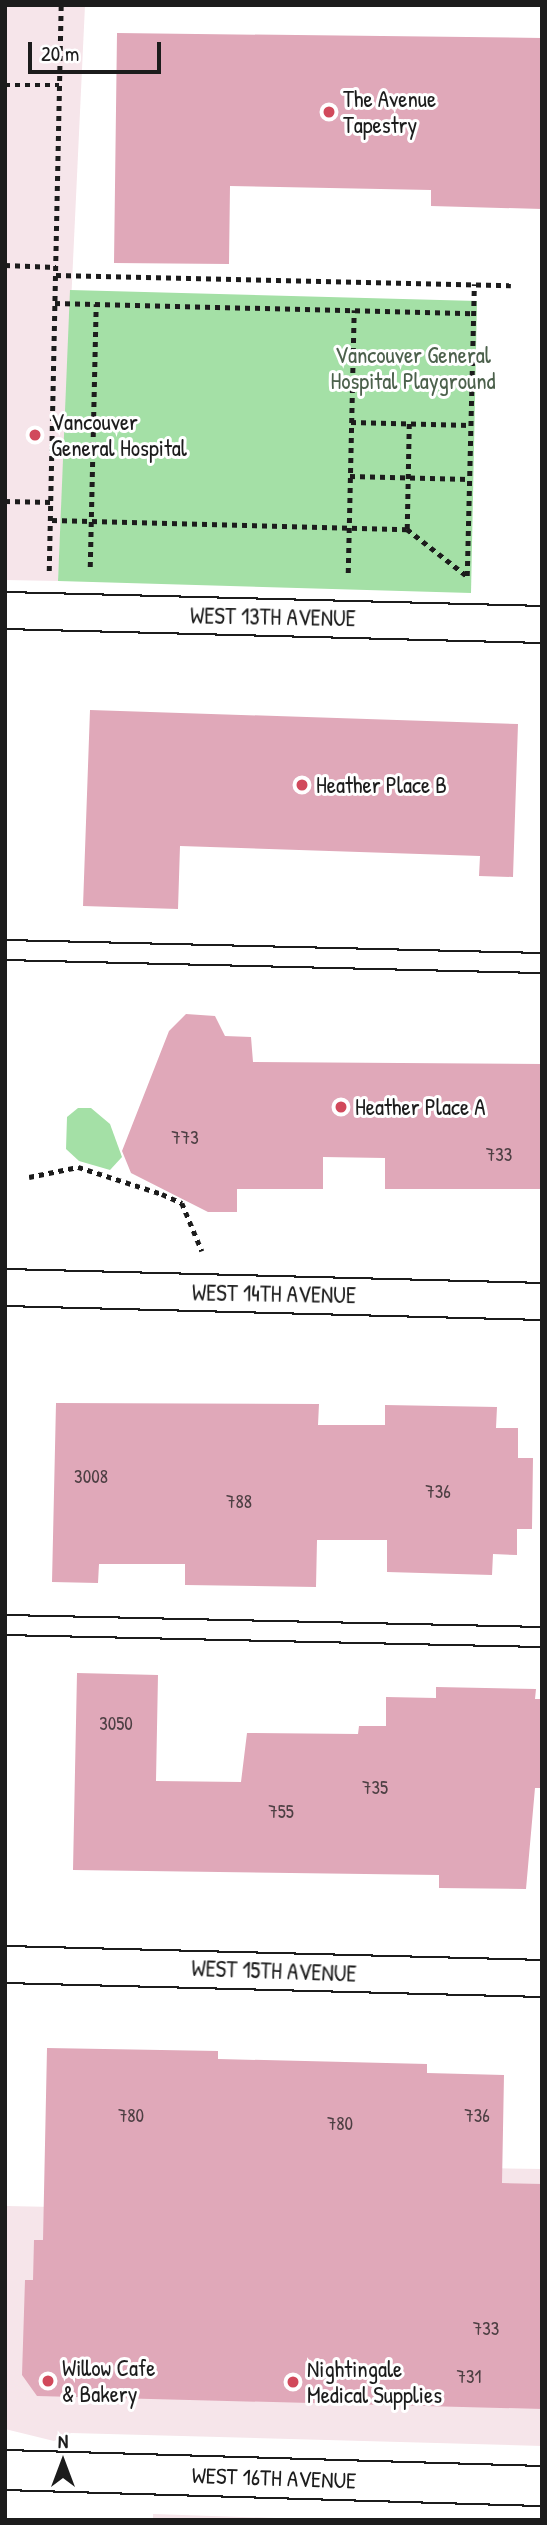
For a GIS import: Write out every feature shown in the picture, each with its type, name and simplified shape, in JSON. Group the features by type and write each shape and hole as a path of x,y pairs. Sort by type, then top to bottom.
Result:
{"street":[{"name":"WEST 13TH AVENUE","path":"5,610 542,624"},
{"name":"WEST 14TH AVENUE","path":"5,1287 542,1301"},
{"name":"WEST 15TH AVENUE","path":"5,1964 542,1978"},
{"name":"WEST 16TH AVENUE","path":"5,2470 542,2486"}],"lane":[{"path":"5,950 542,962"},
{"path":"5,1625 542,1637"}],"path":[{"path":"49,581 61,5"},
{"path":"5,85 59,85"},
{"path":"5,265 56,267"},
{"path":"56,275 511,285"},
{"path":"52,520 407,529 467,576 474,284"},
{"path":"55,303 473,313"},
{"path":"90,567 96,304"},
{"path":"348,573 354,310"},
{"path":"351,422 470,425"},
{"path":"407,529 409,423"},
{"path":"350,476 469,479"},
{"path":"5,501 52,502"},
{"path":"29,1177 78,1167 162,1194 182,1203 202,1251"}],"shaded area":[{"name":"Vancouver General Hospital","path":"5,5 85,5 58,581 5,580"},
{"path":"429,2167 542,2169 542,2446 71,2433 54,2441 5,2429 7,2206 428,2215"},
{"path":"153,2514 334,2520 153,2520"}],"green space":[{"name":"Vancouver General Hospital Playground","path":"70,290 477,301 471,593 58,581"},
{"path":"78,1108 91,1108 110,1124 122,1157 110,1170 79,1161 66,1149 67,1117"}],"building":[{"name":"The Avenue Tapestry","path":"117,33 542,38 542,209 431,206 431,190 230,186 229,264 114,263"},
{"name":"Heather Place B","path":"90,710 518,724 513,877 479,876 480,856 180,846 178,909 83,906"},
{"name":"Heather Place A","path":"186,1014 215,1016 225,1036 251,1037 253,1062 542,1064 542,1189 385,1189 385,1158 323,1157 323,1189 237,1189 237,1212 208,1212 131,1173 122,1151 169,1031"},
{"path":"56,1403 319,1404 318,1425 385,1425 385,1405 497,1407 496,1428 518,1428 518,1458 533,1458 532,1529 517,1529 517,1555 493,1554 492,1575 387,1572 387,1540 317,1540 316,1587 185,1585 185,1564 99,1564 98,1583 52,1582"},
{"path":"77,1673 158,1675 156,1781 241,1782 247,1733 358,1734 359,1726 386,1726 386,1697 436,1698 436,1687 536,1689 535,1699 542,1699 542,1788 535,1788 526,1889 439,1888 439,1875 73,1870"},
{"path":"47,2048 218,2051 218,2059 427,2064 427,2073 504,2075 502,2183 542,2184 542,2409 37,2396 22,2375 25,2280 33,2280 34,2240 43,2240"}],"place":[{"name":"The Avenue Tapestry","path":"329,112"},
{"name":"Vancouver General Hospital","path":"35,435"},
{"name":"Heather Place B","path":"302,785"},
{"name":"Heather Place A","path":"341,1107"},
{"name":"Willow Cafe & Bakery","path":"48,2381"},
{"name":"Nightingale Medical Supplies","path":"293,2382"}]}
